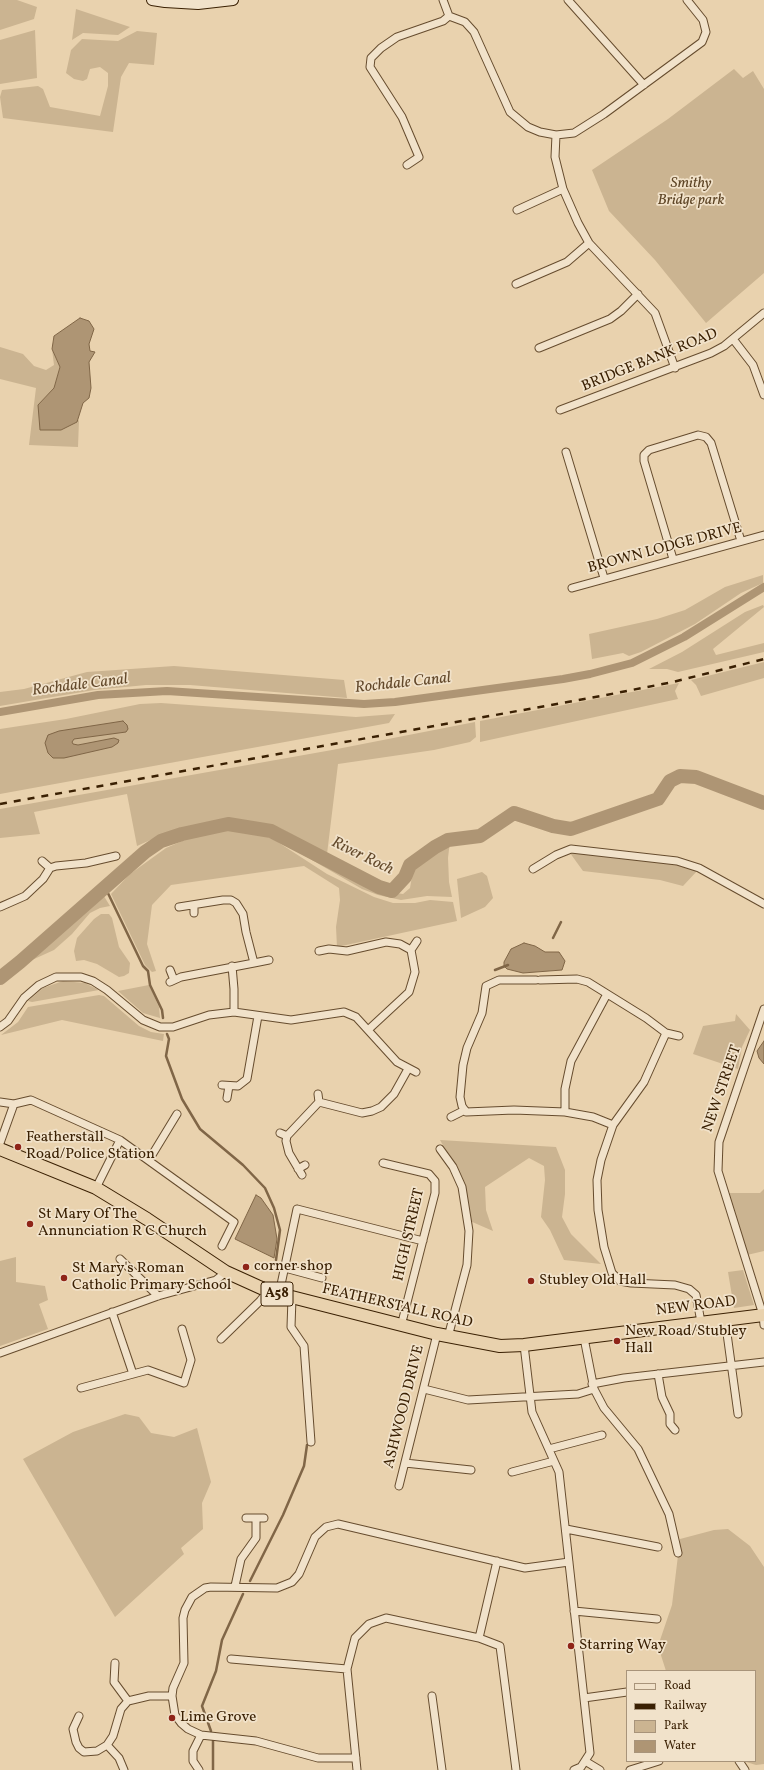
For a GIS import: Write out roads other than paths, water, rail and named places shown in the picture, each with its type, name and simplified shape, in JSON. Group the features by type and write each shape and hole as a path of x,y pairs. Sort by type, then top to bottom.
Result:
{"highway":[{"name":"FEATHERSTALL ROAD","path":"0,1149 96,1188 148,1219 226,1272 274,1293 442,1336 500,1346 524,1345 584,1338"},
{"name":"NEW ROAD","path":"584,1338 725,1319 764,1319"}],"main road":[{"path":"152,0 198,4 232,0"}],"street":[{"path":"443,0 449,16"},
{"path":"568,0 644,85"},
{"path":"449,16 466,22 474,32 510,112 528,127 540,132 556,135 574,133 698,46 704,37 706,28 704,20 687,0"},
{"path":"407,165 419,157 402,117 370,67 371,58 397,37 443,21 449,16"},
{"path":"556,135 555,157 563,189 578,223 589,243 655,313 675,368"},
{"path":"517,210 563,189"},
{"path":"516,284 567,262 589,243"},
{"path":"539,348 610,319 621,311 638,294"},
{"name":"BRIDGE BANK ROAD","path":"560,410 675,368 724,346 764,313"},
{"path":"733,339 753,365 764,395"},
{"path":"673,559 644,461 644,455 649,450 698,436 706,437 711,444 741,541"},
{"path":"566,452 604,578"},
{"name":"BROWN LODGE DRIVE","path":"572,588 764,535"},
{"path":"533,869 559,853 571,849 677,861 699,868 764,904"},
{"path":"0,907 17,901 25,896 43,879 50,868 67,864 106,862 116,856"},
{"path":"42,861 50,868"},
{"path":"179,907 231,897 241,907 254,963"},
{"path":"194,905 194,913"},
{"path":"368,1030 409,992 415,972 411,950 417,941"},
{"path":"319,951 329,949 347,951 386,942 400,944 411,950"},
{"path":"170,970 172,981 181,976 269,960"},
{"path":"232,966 234,1012"},
{"path":"0,1026 8,1021 31,991 49,980 65,976 81,977 93,981 143,1020 160,1027 174,1027 209,1015 234,1012 291,1020 344,1012 356,1017 397,1062 416,1072"},
{"path":"465,1111 460,1097 463,1065 467,1048 480,1018 486,986 499,980 577,979 588,982 646,1018 666,1033 679,1036"},
{"path":"565,1112 565,1089 570,1060 607,994"},
{"name":"NEW STREET","path":"764,1009 719,1142 718,1171 764,1319"},
{"path":"227,1098 225,1085 238,1086 247,1079 258,1016"},
{"path":"666,1033 644,1082 613,1125 601,1160 597,1180 598,1210 604,1247 612,1273 620,1281 675,1285 689,1289 696,1295 701,1322"},
{"path":"319,1102 362,1112 372,1111 381,1107 394,1094 408,1069"},
{"path":"318,1094 319,1102"},
{"path":"0,1102 14,1104 31,1100 120,1140 234,1222 222,1246"},
{"path":"305,1165 300,1172 289,1153 286,1141 287,1136 319,1102"},
{"path":"0,1143 14,1104"},
{"path":"451,1117 465,1111 514,1110 565,1112 593,1117 613,1125"},
{"path":"149,1160 177,1114"},
{"path":"280,1133 287,1136"},
{"path":"96,1188 120,1140"},
{"name":"ASHWOOD DRIVE","path":"399,1486 424,1389 467,1265 469,1231 462,1187 453,1167 440,1149"},
{"name":"HIGH STREET","path":"384,1163 429,1174 435,1181 435,1193 401,1326"},
{"path":"221,1339 260,1301 274,1293 285,1268 297,1209 423,1241"},
{"path":"120,1259 158,1296"},
{"path":"285,1268 322,1278"},
{"path":"0,1353 158,1296 216,1280 226,1272"},
{"path":"292,1298 291,1327 304,1346 311,1442"},
{"path":"112,1312 132,1374"},
{"path":"725,1319 738,1414"},
{"path":"81,1388 148,1370 184,1383 191,1360 182,1329"},
{"path":"584,1338 593,1386 604,1408 638,1449 669,1514 678,1554"},
{"path":"524,1345 532,1412 559,1472 566,1529 590,1753 582,1767 574,1770"},
{"path":"424,1389 468,1400 530,1398 578,1394 593,1386 658,1374 764,1362"},
{"path":"658,1374 662,1397 670,1414 670,1424 675,1430"},
{"path":"549,1449 602,1435"},
{"path":"512,1472 554,1461"},
{"path":"404,1463 471,1470"},
{"path":"246,1518 264,1518"},
{"path":"235,1586 241,1559 256,1538 256,1518"},
{"path":"356,1758 318,1758 256,1741 202,1735 188,1729 181,1723 175,1715 172,1696 173,1688 184,1663 183,1618 192,1597 205,1588 235,1586 277,1588 292,1582 298,1574 315,1537 326,1527 338,1524 525,1568 569,1562"},
{"path":"566,1529 658,1547"},
{"path":"479,1638 498,1561"},
{"path":"574,1611 656,1619"},
{"path":"357,1770 347,1669 355,1638 369,1624 386,1618 479,1638 500,1646 516,1770"},
{"path":"231,1659 347,1669"},
{"path":"115,1663 114,1682 128,1701"},
{"path":"584,1698 626,1692"},
{"path":"79,1716 73,1729 79,1748 84,1752 97,1751 107,1745 113,1736 122,1709 128,1701 149,1696 172,1696"},
{"path":"432,1696 442,1770"},
{"path":"199,1770 194,1761 193,1751 202,1735"},
{"path":"107,1745 119,1758 124,1770"},
{"path":"585,1761 600,1770"},
{"path":"630,1770 656,1762"}],"water":[{"path":"80,318 89,321 94,329 89,344 90,351 95,352 89,362 91,388 89,398 83,403 77,422 61,430 40,430 38,405 54,388 60,367 52,349 54,336"},
{"path":"123,721 127,725 128,729 126,732 74,739 72,742 73,744 78,745 114,738 119,740 118,743 112,747 64,758 53,758 48,753 45,743 48,735 59,731"},
{"path":"524,943 535,946 545,952 559,952 565,961 562,970 523,973 507,969 504,966 504,962 511,949"},
{"path":"764,1041 764,1064 759,1058 757,1051"},
{"path":"256,1195 261,1198 273,1215 277,1239 274,1258 235,1239"}],"waterway":[{"name":"Rochdale Canal","path":"0,712 98,695 167,691 364,704 395,702 563,679 590,674 632,663 684,637 764,587"},
{"name":"River Roch","path":"0,978 145,852 161,841 182,834 228,824 271,831 379,887 392,891 405,877 410,865 435,847 448,840 480,836 514,813 553,826 571,829 658,799 670,781 680,776 696,777 764,803"},
{"path":"105,887 143,966 148,971 150,985 162,1010 163,1018"},
{"path":"553,938 561,922"},
{"path":"495,970 508,965"},
{"path":"167,1034 169,1039 166,1056 182,1099 200,1129 243,1165 265,1188 274,1208 280,1230 276,1260"},
{"path":"250,1581 283,1515 304,1466 307,1445"},
{"path":"211,1731 202,1706 216,1671 222,1640 243,1594"},
{"path":"213,1741 213,1770"}],"railway":[{"path":"0,804 601,696 673,682 764,659"}],"place":[{"name":"Featherstall Road/Police Station","path":"18,1147"},
{"name":"St Mary Of The Annunciation R C Church","path":"30,1224"},
{"name":"corner shop","path":"246,1267"},
{"name":"St Mary's Roman Catholic Primary School","path":"64,1278"},
{"name":"Stubley Old Hall","path":"531,1281"},
{"name":"New Road/Stubley Hall","path":"617,1341"},
{"name":"Starring Way","path":"571,1646"},
{"name":"Lime Grove","path":"172,1718"}],"park label":[{"name":"Smithy Bridge park","path":"691,192"}]}
